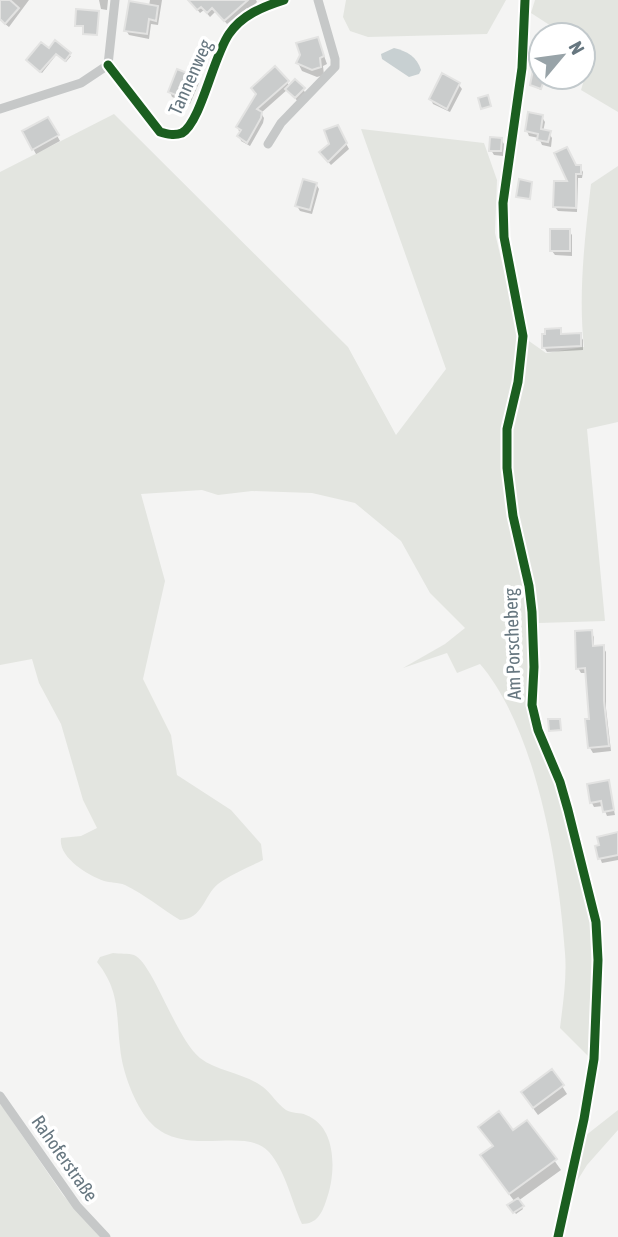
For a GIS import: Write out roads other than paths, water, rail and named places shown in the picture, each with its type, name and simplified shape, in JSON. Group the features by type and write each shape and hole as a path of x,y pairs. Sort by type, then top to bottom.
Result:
{"street":[{"path":"0,109 81,83 108,65 115,0"},
{"name":"Tannenweg","path":"108,65 160,132 175,135 194,120 218,53 229,33 256,11 284,0"},
{"path":"268,144 281,123 335,67 318,0"},
{"name":"Am Porscheberg","path":"525,0 522,68 503,204 504,237 523,336 519,382 507,429 507,468 513,516 529,586 532,612 532,705 538,730 554,764 565,801 596,922 598,960 594,1059 582,1130 558,1237"},
{"name":"Rahoferstraße","path":"0,1096 78,1206 106,1237"}]}
